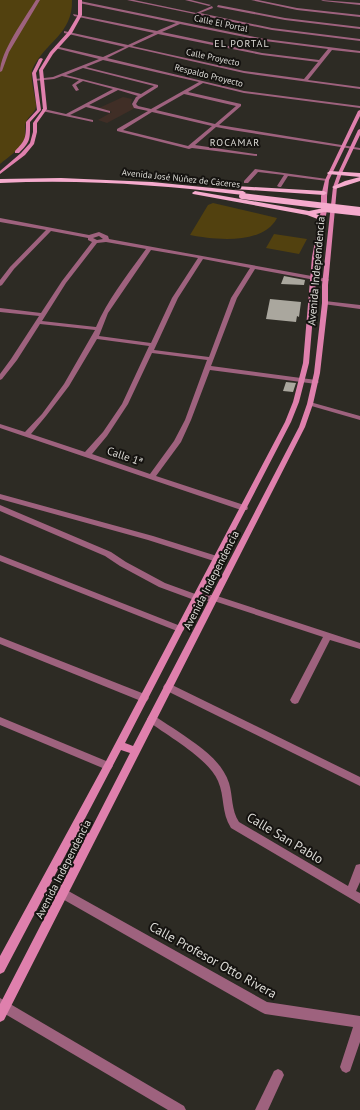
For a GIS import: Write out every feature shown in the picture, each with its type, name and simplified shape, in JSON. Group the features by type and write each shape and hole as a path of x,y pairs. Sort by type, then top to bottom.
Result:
{"main road":[{"path":"0,173 31,146 36,132 35,123 44,110 45,98 41,80 41,70 48,56 70,33 80,15 80,1"},
{"path":"0,166 24,145 27,140 28,122 39,110 35,71 41,59 64,32 74,15 75,6"},
{"name":"Avenida Independencia","path":"0,968 197,598 288,422 306,363 318,244 324,210 324,193 328,176 352,147 360,111"},
{"name":"Avenida Independencia","path":"2,1009 302,427 316,382 325,303 335,187 360,130"},
{"path":"328,176 340,173 360,175"},
{"name":"Avenida José Núñez de Cáceres","path":"0,181 93,179 242,195 360,210"},
{"path":"335,187 347,182 360,180"},
{"name":"Avenida José Núñez de Cáceres","path":"0,186 75,183 164,186"},
{"path":"164,186 324,193"},
{"path":"164,186 309,213 322,219"},
{"name":"Avenida José Núñez de Cáceres","path":"242,195 360,204"},
{"path":"309,213 333,210 360,214"},
{"path":"318,244 329,245"},
{"path":"119,745 135,751"},
{"path":"73,832 90,838"}],"street":[{"path":"21,18 32,0"},
{"path":"0,70 7,52 38,0"},
{"path":"129,0 272,29 360,40"},
{"path":"187,0 211,6"},
{"path":"253,0 316,11 360,16"},
{"path":"316,11 324,0 360,4"},
{"name":"Calle El Portal","path":"80,1 265,40 360,52"},
{"path":"217,5 221,2"},
{"path":"190,17 211,6 217,5 285,19 360,28"},
{"path":"74,15 246,50 255,48 265,40"},
{"path":"35,80 62,75 82,67 185,19"},
{"path":"3,50 15,28 21,29"},
{"name":"Calle Proyecto","path":"64,32 244,72 360,88"},
{"name":"Respaldo Proyecto","path":"56,47 244,92 360,107"},
{"path":"255,48 262,54 319,62"},
{"path":"305,81 330,49"},
{"path":"82,67 157,86 141,95 136,99 134,104 152,111 214,125 352,147"},
{"path":"62,75 141,95"},
{"path":"77,90 74,84 82,80"},
{"path":"203,82 183,92 119,130 190,147 255,155"},
{"path":"67,115 117,89"},
{"path":"183,92 239,105"},
{"path":"190,147 214,125 245,101"},
{"path":"85,105 108,112"},
{"path":"44,110 91,121"},
{"path":"246,182 257,170 287,174 328,176"},
{"path":"279,186 287,174"},
{"path":"0,221 50,229 93,240"},
{"path":"0,284 12,268 50,229"},
{"path":"0,378 14,360 95,235 102,235 106,237 106,240 326,280"},
{"path":"26,435 44,415 67,385 95,337 105,313 120,287 149,248"},
{"path":"87,455 105,434 125,404 175,298 202,257"},
{"path":"152,477 170,454 183,432 234,298 253,267"},
{"path":"325,303 360,306"},
{"path":"0,310 43,315"},
{"path":"39,322 98,329"},
{"path":"95,337 211,359"},
{"path":"208,368 316,382"},
{"path":"310,404 360,418"},
{"name":"Calle 1ª","path":"0,426 244,508"},
{"path":"0,496 150,538 217,559"},
{"path":"0,508 108,554 123,564 162,585 197,598 214,598 360,646"},
{"path":"0,558 180,629"},
{"path":"295,700 328,635"},
{"path":"0,640 144,698"},
{"path":"168,687 360,782"},
{"name":"Calle San Pablo","path":"152,719 198,752 218,771 224,784 230,818 235,825 360,899"},
{"path":"0,721 108,766"},
{"path":"350,893 360,869"},
{"name":"Calle Profesor Otto Rivera","path":"63,893 265,1008 360,1022"},
{"path":"2,1009 180,1110"},
{"path":"346,1067 360,1022"},
{"path":"262,1110 278,1075"}],"shaded area":[{"path":"0,0 72,0 68,22 57,38 37,60 32,70 32,82 36,107 26,122 24,141 15,152 0,164"},
{"path":"123,97 132,99 131,104 135,108 107,123 98,120 112,112 99,108"},
{"path":"213,203 277,218 270,227 261,233 250,237 225,239 190,235 208,205"},
{"path":"274,234 307,239 299,254 266,248"}],"building":[{"path":"284,276 305,280 304,285 281,284"},
{"path":"270,299 301,302 299,317 297,316 296,322 266,319"},
{"path":"286,382 296,383 293,392 283,391"}],"district":[{"name":"EL PORTAL","path":"242,43"},
{"name":"ROCAMAR","path":"235,142"}]}
